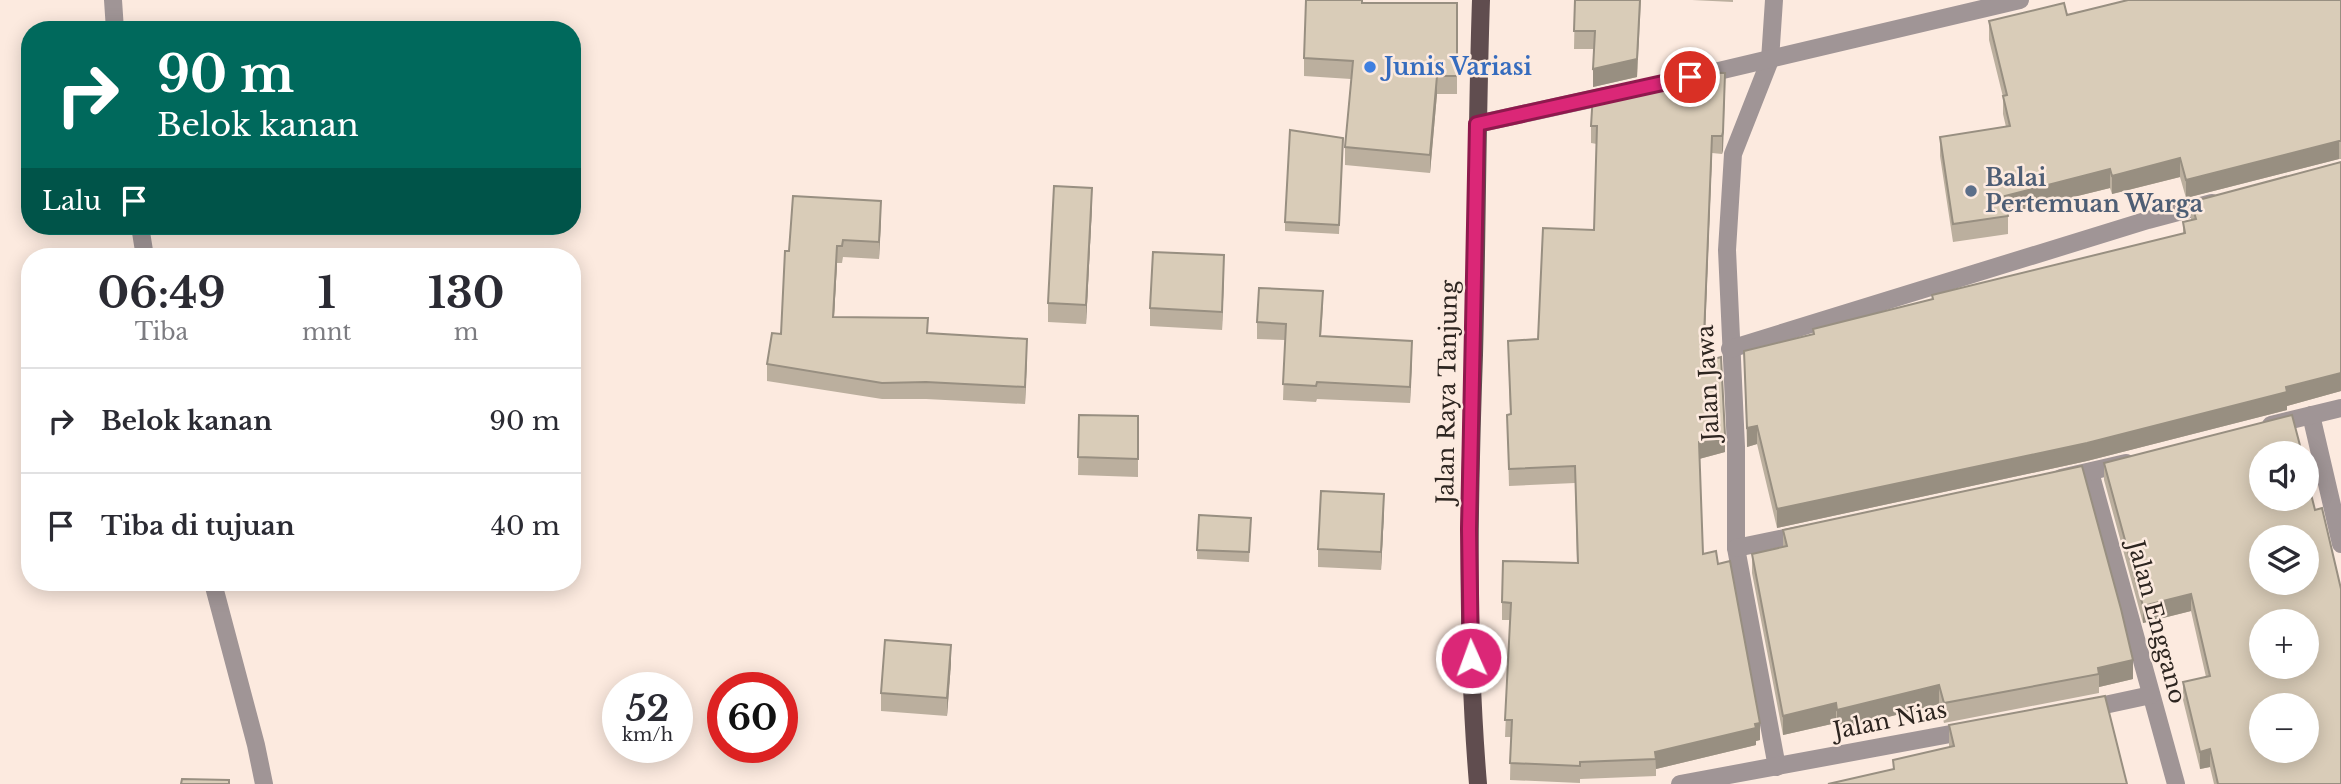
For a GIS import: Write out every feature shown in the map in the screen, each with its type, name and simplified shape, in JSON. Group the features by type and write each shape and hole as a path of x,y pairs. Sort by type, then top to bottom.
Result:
{"main road":[{"name":"Jalan Raya Tanjung","path":"1478,784 1469,609 1481,0"}],"street":[{"path":"113,0 114,21"},
{"name":"Jalan Jawa","path":"1774,0 1770,60 1733,154 1727,250 1736,447 1736,548 1777,767"},
{"path":"1677,80 2020,0"},
{"path":"1477,124 1637,89"},
{"path":"1731,349 2148,220 2225,200"},
{"path":"2259,429 2341,408"},
{"path":"2311,415 2341,544"},
{"path":"2049,481 2142,458"},
{"name":"Jalan Enggano","path":"2090,472 2176,784"},
{"path":"1736,548 1818,531"},
{"path":"215,591 264,784"},
{"path":"2070,712 2151,695"},
{"name":"Jalan Nias","path":"1680,784 1990,727"}],"building":[{"path":"1306,0 1457,3 1457,76 1437,76 1430,155 1345,147 1353,61 1304,58"},
{"path":"1575,0 1640,0 1637,59 1593,69 1595,31 1574,31"},
{"path":"2128,0 2341,0 2341,141 2186,180 2180,158 2112,176 2110,169 2005,196 2008,216 1953,224 1940,137 2010,126 2003,96 2007,95 1989,21 2064,3 2067,15"},
{"path":"1690,72 1725,73 1723,132 1722,136 1712,136 1703,362 1721,357 1725,435 1699,442 1703,554 1716,551 1718,564 1730,561 1760,723 1755,724 1756,728 1655,752 1656,759 1580,762 1580,766 1510,763 1512,720 1505,720 1511,603 1502,602 1503,561 1578,563 1575,466 1509,469 1507,415 1511,414 1508,341 1538,339 1543,228 1594,230 1597,126 1591,126 1593,93"},
{"path":"1290,130 1343,138 1339,225 1285,222"},
{"path":"2341,162 2341,373 2286,387 2287,392 2087,443 1777,509 1757,426 1747,428 1744,351 1814,334 1813,329 1933,299 1932,295 2185,233 2183,222 2196,219 2191,202"},
{"path":"1054,186 1092,188 1086,305 1048,303"},
{"path":"793,196 881,201 879,242 843,240 842,246 837,246 833,317 928,318 927,333 1027,339 1025,387 926,382 882,383 767,364 772,333 781,334 785,251 789,251"},
{"path":"1153,252 1224,255 1222,312 1150,308"},
{"path":"1259,288 1323,291 1320,336 1412,341 1410,387 1317,382 1316,386 1283,384 1286,324 1257,322"},
{"path":"1079,415 1138,416 1138,459 1078,457"},
{"path":"2292,415 2299,441 2249,441 2249,511 2319,511 2322,508 2341,589 2341,784 2218,784 2210,749 2200,752 2183,682 2210,676 2191,594 2143,606 2104,463"},
{"path":"2082,466 2133,660 2098,668 2099,674 1944,703 1939,685 1837,710 1836,703 1783,716 1752,554 1787,546 1783,530"},
{"path":"1321,491 1384,494 1381,552 1318,549"},
{"path":"1199,515 1251,518 1249,552 1197,550"},
{"path":"885,640 951,645 947,698 881,693"},
{"path":"2105,696 2127,784 1828,784 1894,769 1893,760 1954,746 1949,725"},
{"path":"182,779 229,780 229,784 181,784"}],"place":[{"name":"Junis Variasi","path":"1370,67"},
{"name":"Balai Pertemuan Warga","path":"1971,191"}],"route":[{"path":"1471,658 1469,529 1477,124 1690,77"}]}
